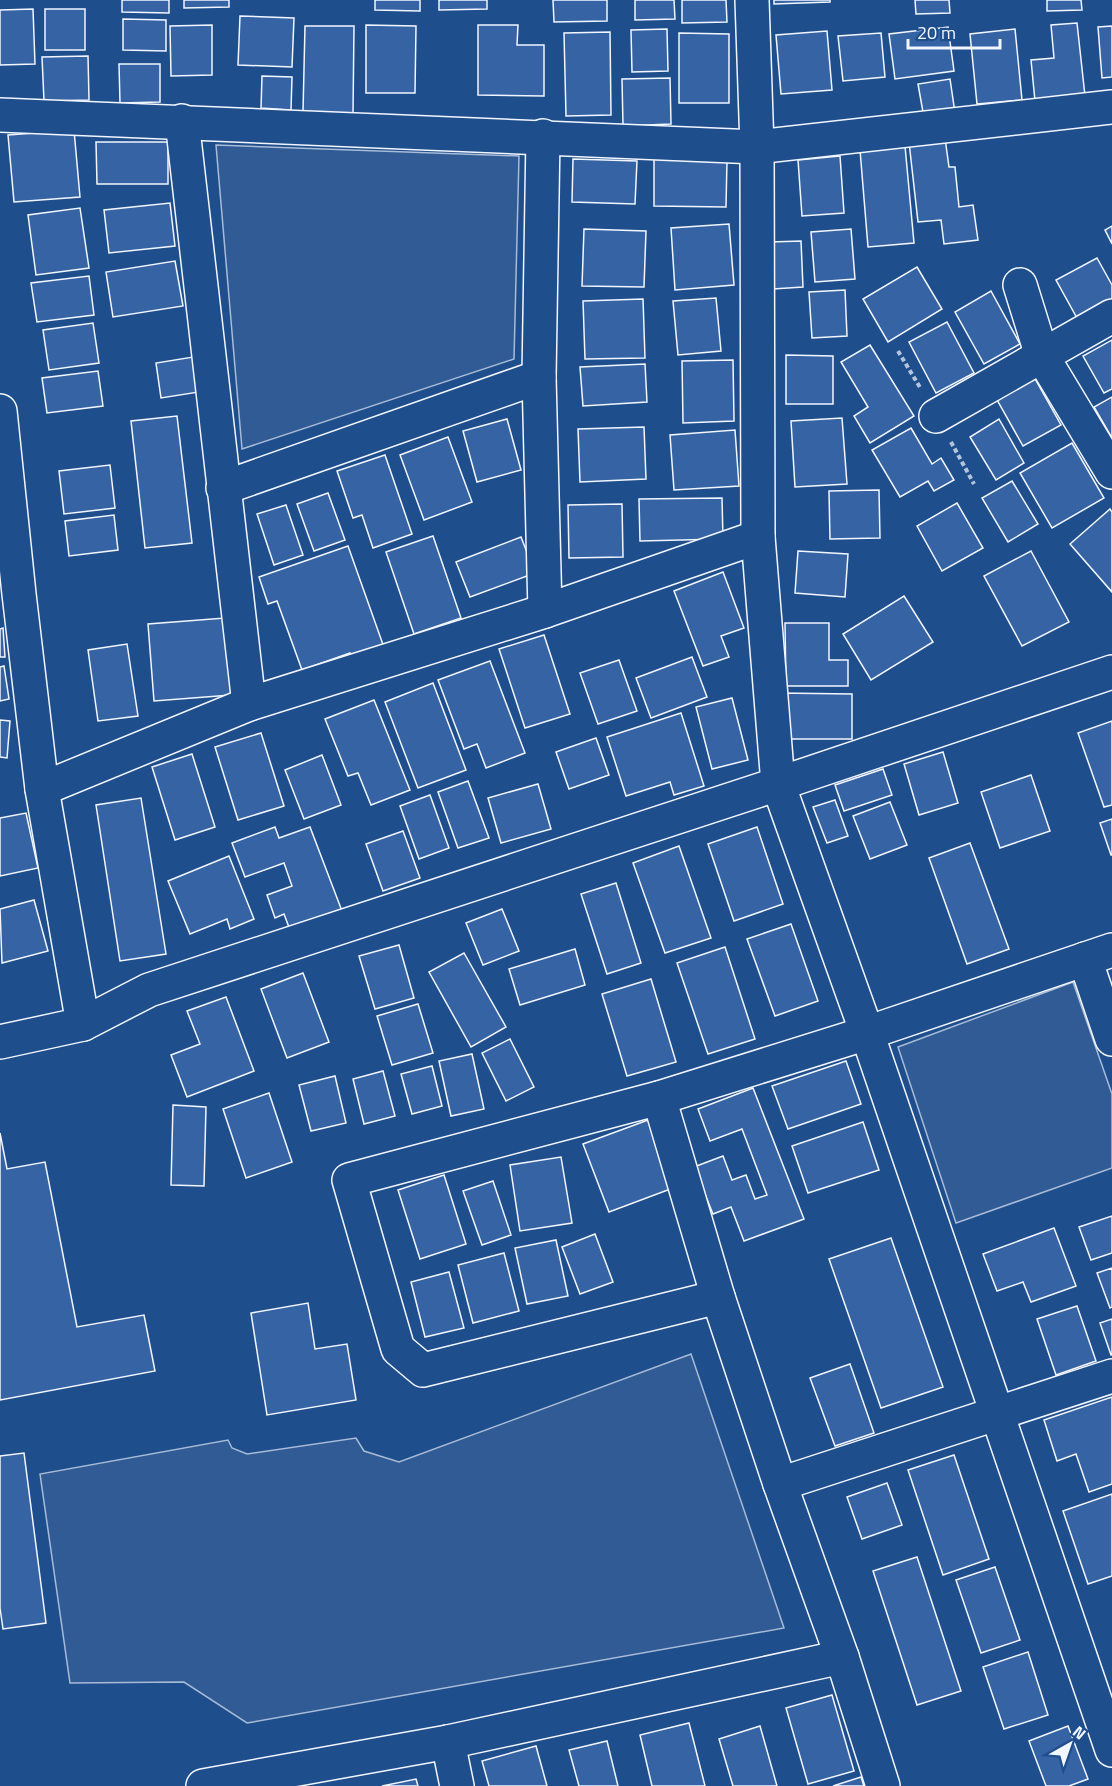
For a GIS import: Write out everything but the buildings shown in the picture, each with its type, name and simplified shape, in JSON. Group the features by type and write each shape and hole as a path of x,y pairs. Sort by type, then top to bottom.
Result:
{"street":[{"path":"752,0 757,147 758,537 778,784 867,1033 1112,1750"},
{"path":"0,115 543,136 757,147 1112,107"},
{"path":"182,121 249,704"},
{"path":"543,136 539,377 545,611"},
{"path":"1020,285 1042,356 1112,472"},
{"path":"936,416 1112,316"},
{"path":"223,488 539,377"},
{"path":"0,411 9,595 83,1024"},
{"path":"42,789 249,704 545,611 758,537"},
{"path":"0,1042 83,1024 149,990 1112,672"},
{"path":"718,1297 423,1370 398,1349 349,1180 659,1098 867,1033 1099,954 1112,1039"},
{"path":"659,1098 718,1297 780,1484 842,1657 883,1786"},
{"path":"780,1484 1112,1376"},
{"path":"202,1786 448,1742 842,1657"},
{"path":"448,1742 457,1786"}],"shaded area":[{"path":"216,145 519,156 514,359 242,449"},
{"path":"1073,982 1112,1094 1112,1168 956,1223 898,1047"},
{"path":"691,1354 784,1628 247,1723 184,1682 70,1683 40,1474 228,1440 232,1448 247,1454 356,1438 364,1451 399,1462"}]}
